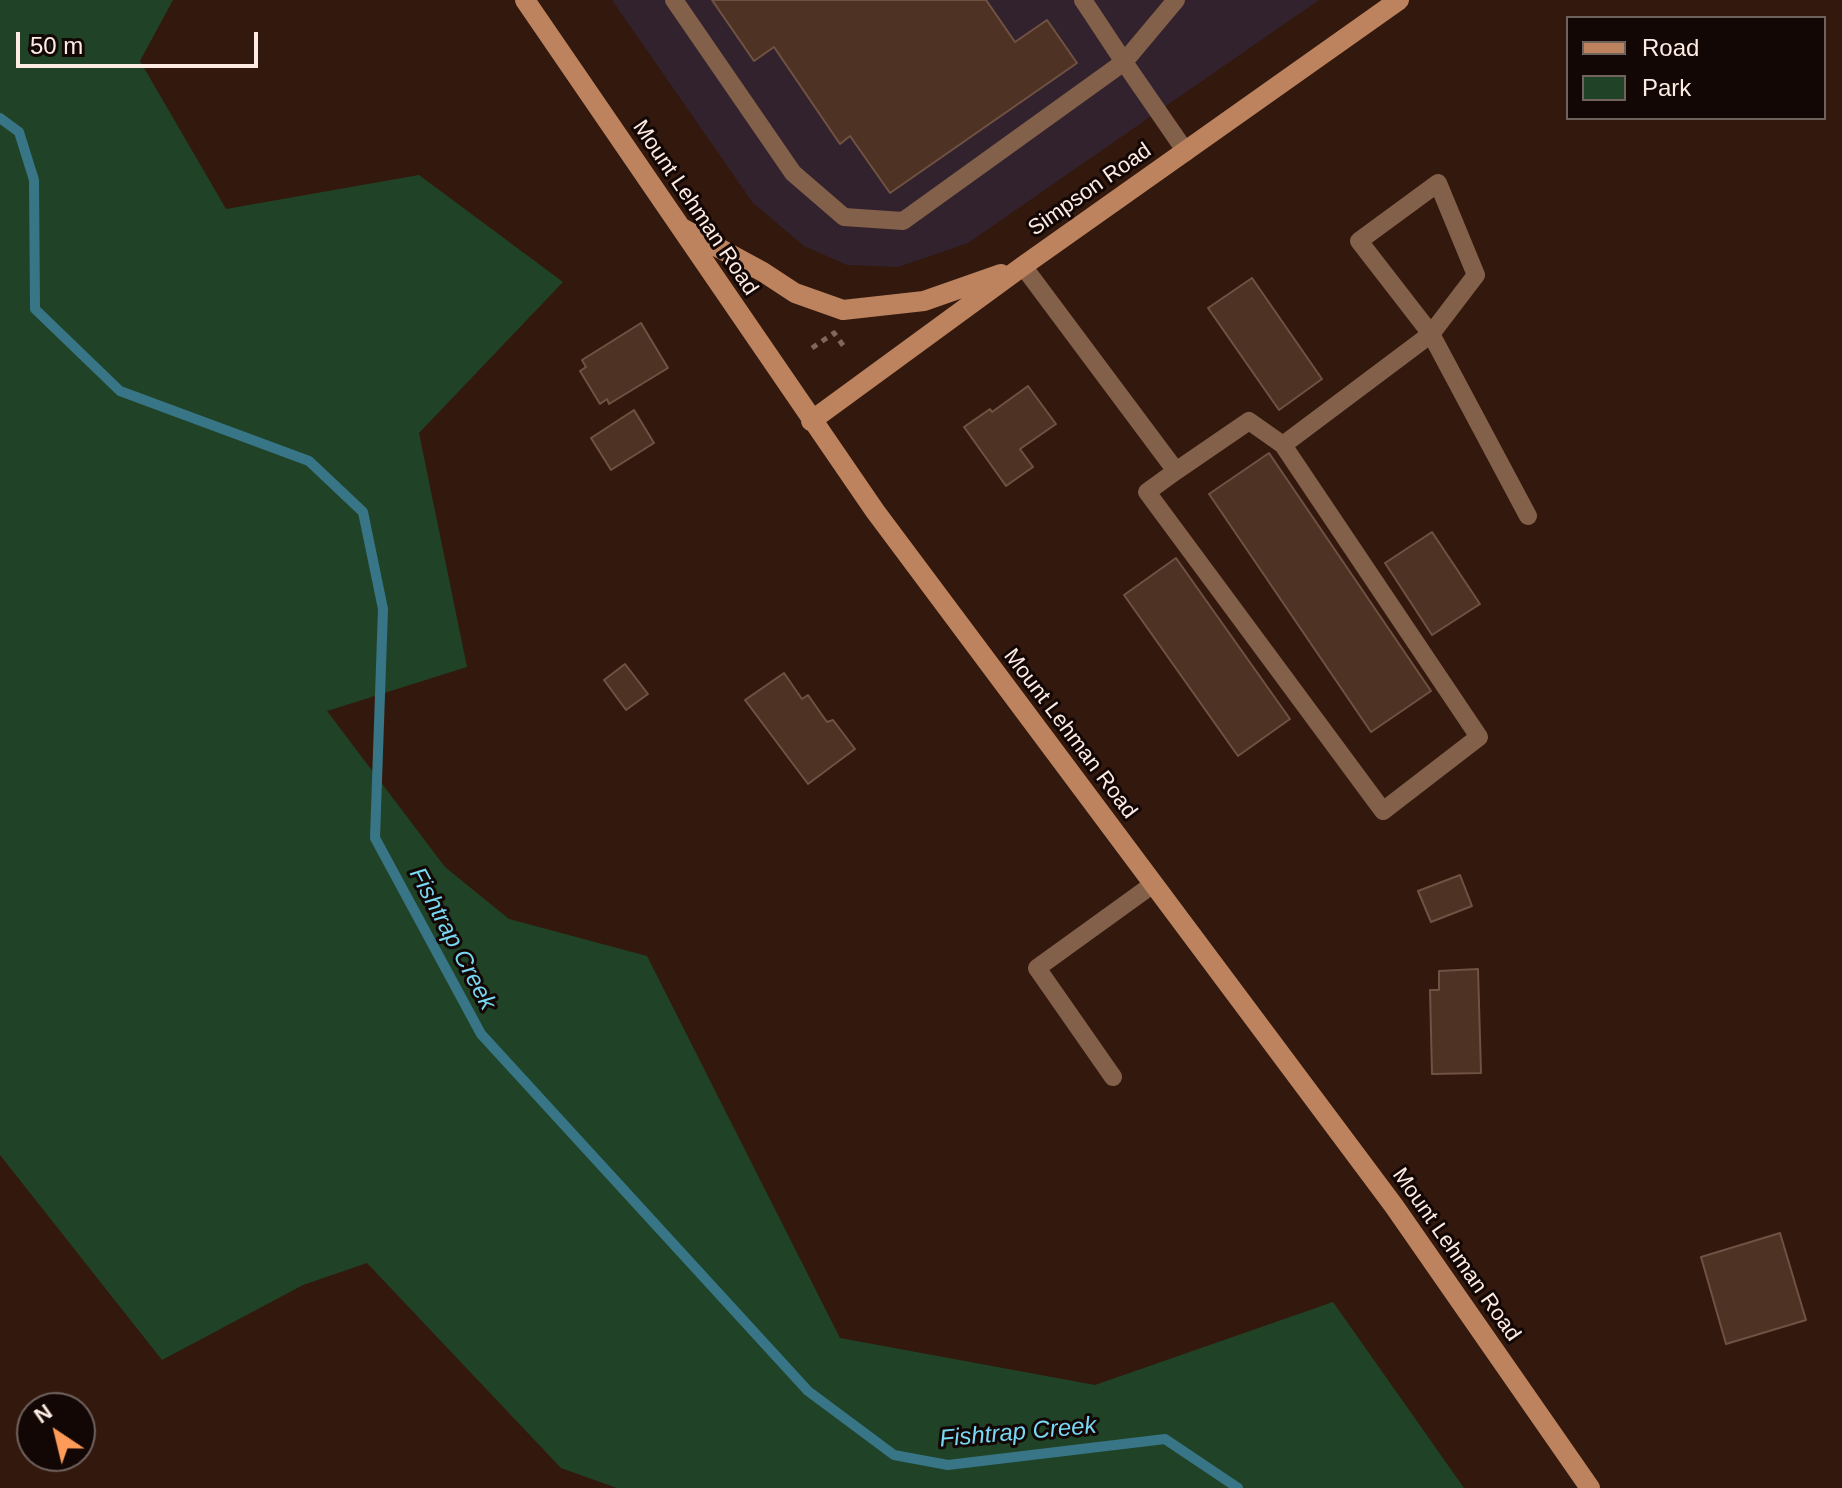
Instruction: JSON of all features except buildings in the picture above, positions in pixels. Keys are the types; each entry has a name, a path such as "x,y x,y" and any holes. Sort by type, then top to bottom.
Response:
{"main road":[{"name":"Mount Lehman Road","path":"525,0 875,511 1394,1206 1590,1488"},
{"name":"Simpson Road","path":"811,421 1023,266 1399,0"},
{"path":"678,226 795,293 843,310 924,301 1023,266"}],"lane":[{"path":"674,0 793,173 844,217 903,221 1124,62 1176,0"},
{"path":"1083,0 1186,152"},
{"path":"1283,445 1431,334 1476,275 1438,183 1359,241 1431,334 1528,516"},
{"path":"1023,266 1176,471"},
{"path":"1249,421 1283,445 1479,737 1383,811 1147,492 1176,471 1249,421"},
{"path":"1113,1077 1037,968 1152,885"}],"path":[{"path":"812,348 834,333 845,348"}],"shaded area":[{"path":"612,0 1319,0 968,243 898,267 847,265 804,246 753,203"}],"green space":[{"path":"0,0 173,0 140,61 226,209 419,175 563,282 419,433 467,667 327,711 445,867 509,919 647,956 840,1338 1095,1385 1333,1302 1464,1488 617,1488 561,1468 367,1263 303,1285 162,1360 0,1155"}],"waterway":[{"name":"Fishtrap Creek","path":"0,118 19,132 34,180 35,309 120,391 309,461 363,512 383,609 375,838 481,1034 808,1391 894,1455 948,1465 1165,1439 1238,1488"}]}
